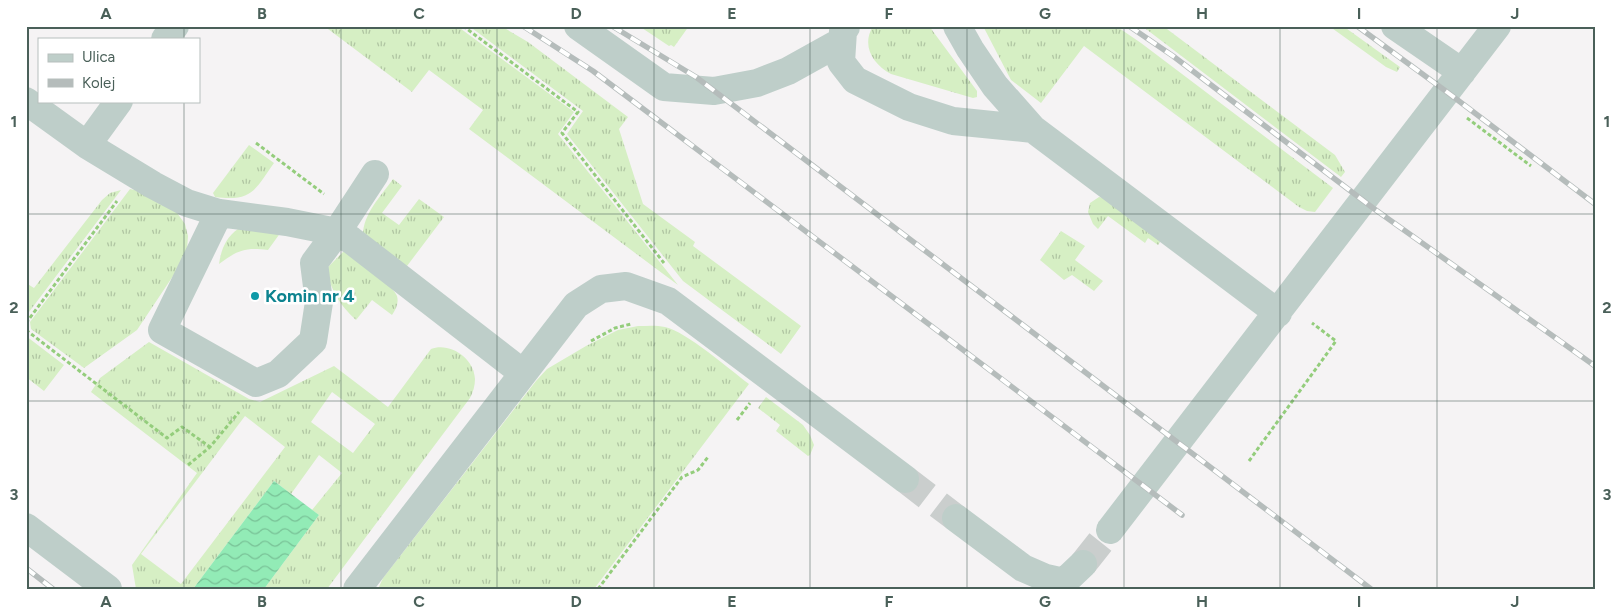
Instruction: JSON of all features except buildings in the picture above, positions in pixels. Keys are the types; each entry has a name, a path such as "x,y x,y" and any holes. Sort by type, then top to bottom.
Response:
{"lane":[{"path":"167,38 175,26"},
{"path":"578,26 664,88 714,91 757,83 788,71 844,34"},
{"path":"957,26 995,86 1033,129 1278,313"},
{"path":"1395,26 1462,72"},
{"path":"1110,530 1497,26"},
{"path":"844,34 841,62 855,80 909,108 953,121 1033,129"},
{"path":"26,101 86,145 187,203 219,213 287,222 343,222"},
{"path":"86,145 118,102"},
{"path":"219,213 162,330 256,384 278,374 312,341 319,302 314,263 375,174"},
{"path":"343,222 351,240 523,373"},
{"path":"357,589 576,304 601,289 626,286 668,301 904,479"},
{"path":"956,518 1023,568 1046,578 1072,578"},
{"path":"26,527 108,589"}],"path":[{"path":"463,26 578,112 562,133 670,270"},
{"path":"1465,117 1531,166"},
{"path":"256,143 343,222"},
{"path":"26,323 122,194"},
{"path":"1249,461 1336,341 1309,321"},
{"path":"583,346 615,328 634,323"},
{"path":"26,330 167,438 182,426 210,447"},
{"path":"188,465 210,447 243,406"},
{"path":"598,589 682,477 698,470 708,457"}],"green space":[{"path":"324,26 457,26 574,112 558,134 678,285 469,129 483,110 429,70 412,92"},
{"path":"469,26 501,26 528,42 628,117 619,129 643,204 695,242 693,246 801,326 781,354 683,281 567,134 583,111"},
{"path":"643,26 689,26 674,47 669,46 642,28"},
{"path":"873,26 929,26 977,91 977,97 973,98 891,74 885,70 874,60 869,47 868,41"},
{"path":"983,26 1116,26 1333,188 1315,212 1299,207 1084,46 1041,103 1011,80"},
{"path":"1142,26 1163,26 1335,155 1345,172 1341,177"},
{"path":"1329,26 1343,26 1400,67 1397,72 1386,67"},
{"path":"249,145 274,163 257,187 245,196 237,198 215,197 213,193"},
{"path":"393,179 402,186 382,213 399,225 419,199 444,217 407,266 399,266 363,235 369,213"},
{"path":"130,189 148,193 175,210 185,224 188,236 187,250 179,267 137,330 84,368 31,329 30,322"},
{"path":"121,190 26,316 26,283 34,288 102,200 110,193"},
{"path":"1099,197 1108,199 1163,238 1158,245 1148,238 1145,243 1108,216 1098,229 1093,224 1088,212 1090,203"},
{"path":"238,229 281,232 268,250 247,249 231,255 219,264 225,244"},
{"path":"1061,231 1085,246 1075,260 1103,281 1094,291 1072,275 1064,280 1040,260"},
{"path":"344,251 374,273 397,296 398,301 392,315 372,300 356,320 345,309 334,291 326,269"},
{"path":"638,326 662,326 674,330 696,343 749,384 594,589 378,589 383,578 547,369 618,330"},
{"path":"26,336 64,365 44,391 26,377"},
{"path":"149,342 249,399 260,402 334,366 388,407 431,349 438,347 453,350 466,358 474,371 475,379 474,389 470,398 327,589 264,589 319,515 312,510 342,473 319,455 291,494 274,481 193,589 136,589 132,565 197,473 91,392 100,378","holes":["332,392 375,424 353,453 311,422","245,416 285,447 181,584 141,554"]},
{"path":"766,397 803,425 814,445 810,455 808,456 776,431 780,425 758,408"}],"water":[{"path":"274,481 319,515 264,589 193,589"}],"tunnel":[{"path":"905,479 956,518"},
{"path":"1083,564 1110,530"}],"railway":[{"path":"523,26 593,71 1182,515"},
{"path":"612,26 696,77 1371,589"},
{"path":"1129,26 1173,56 1373,208 1595,366"},
{"path":"1357,26 1595,204"},
{"path":"26,568 53,589"}],"place":[{"name":"Komin nr 4","path":"255,296"}]}
